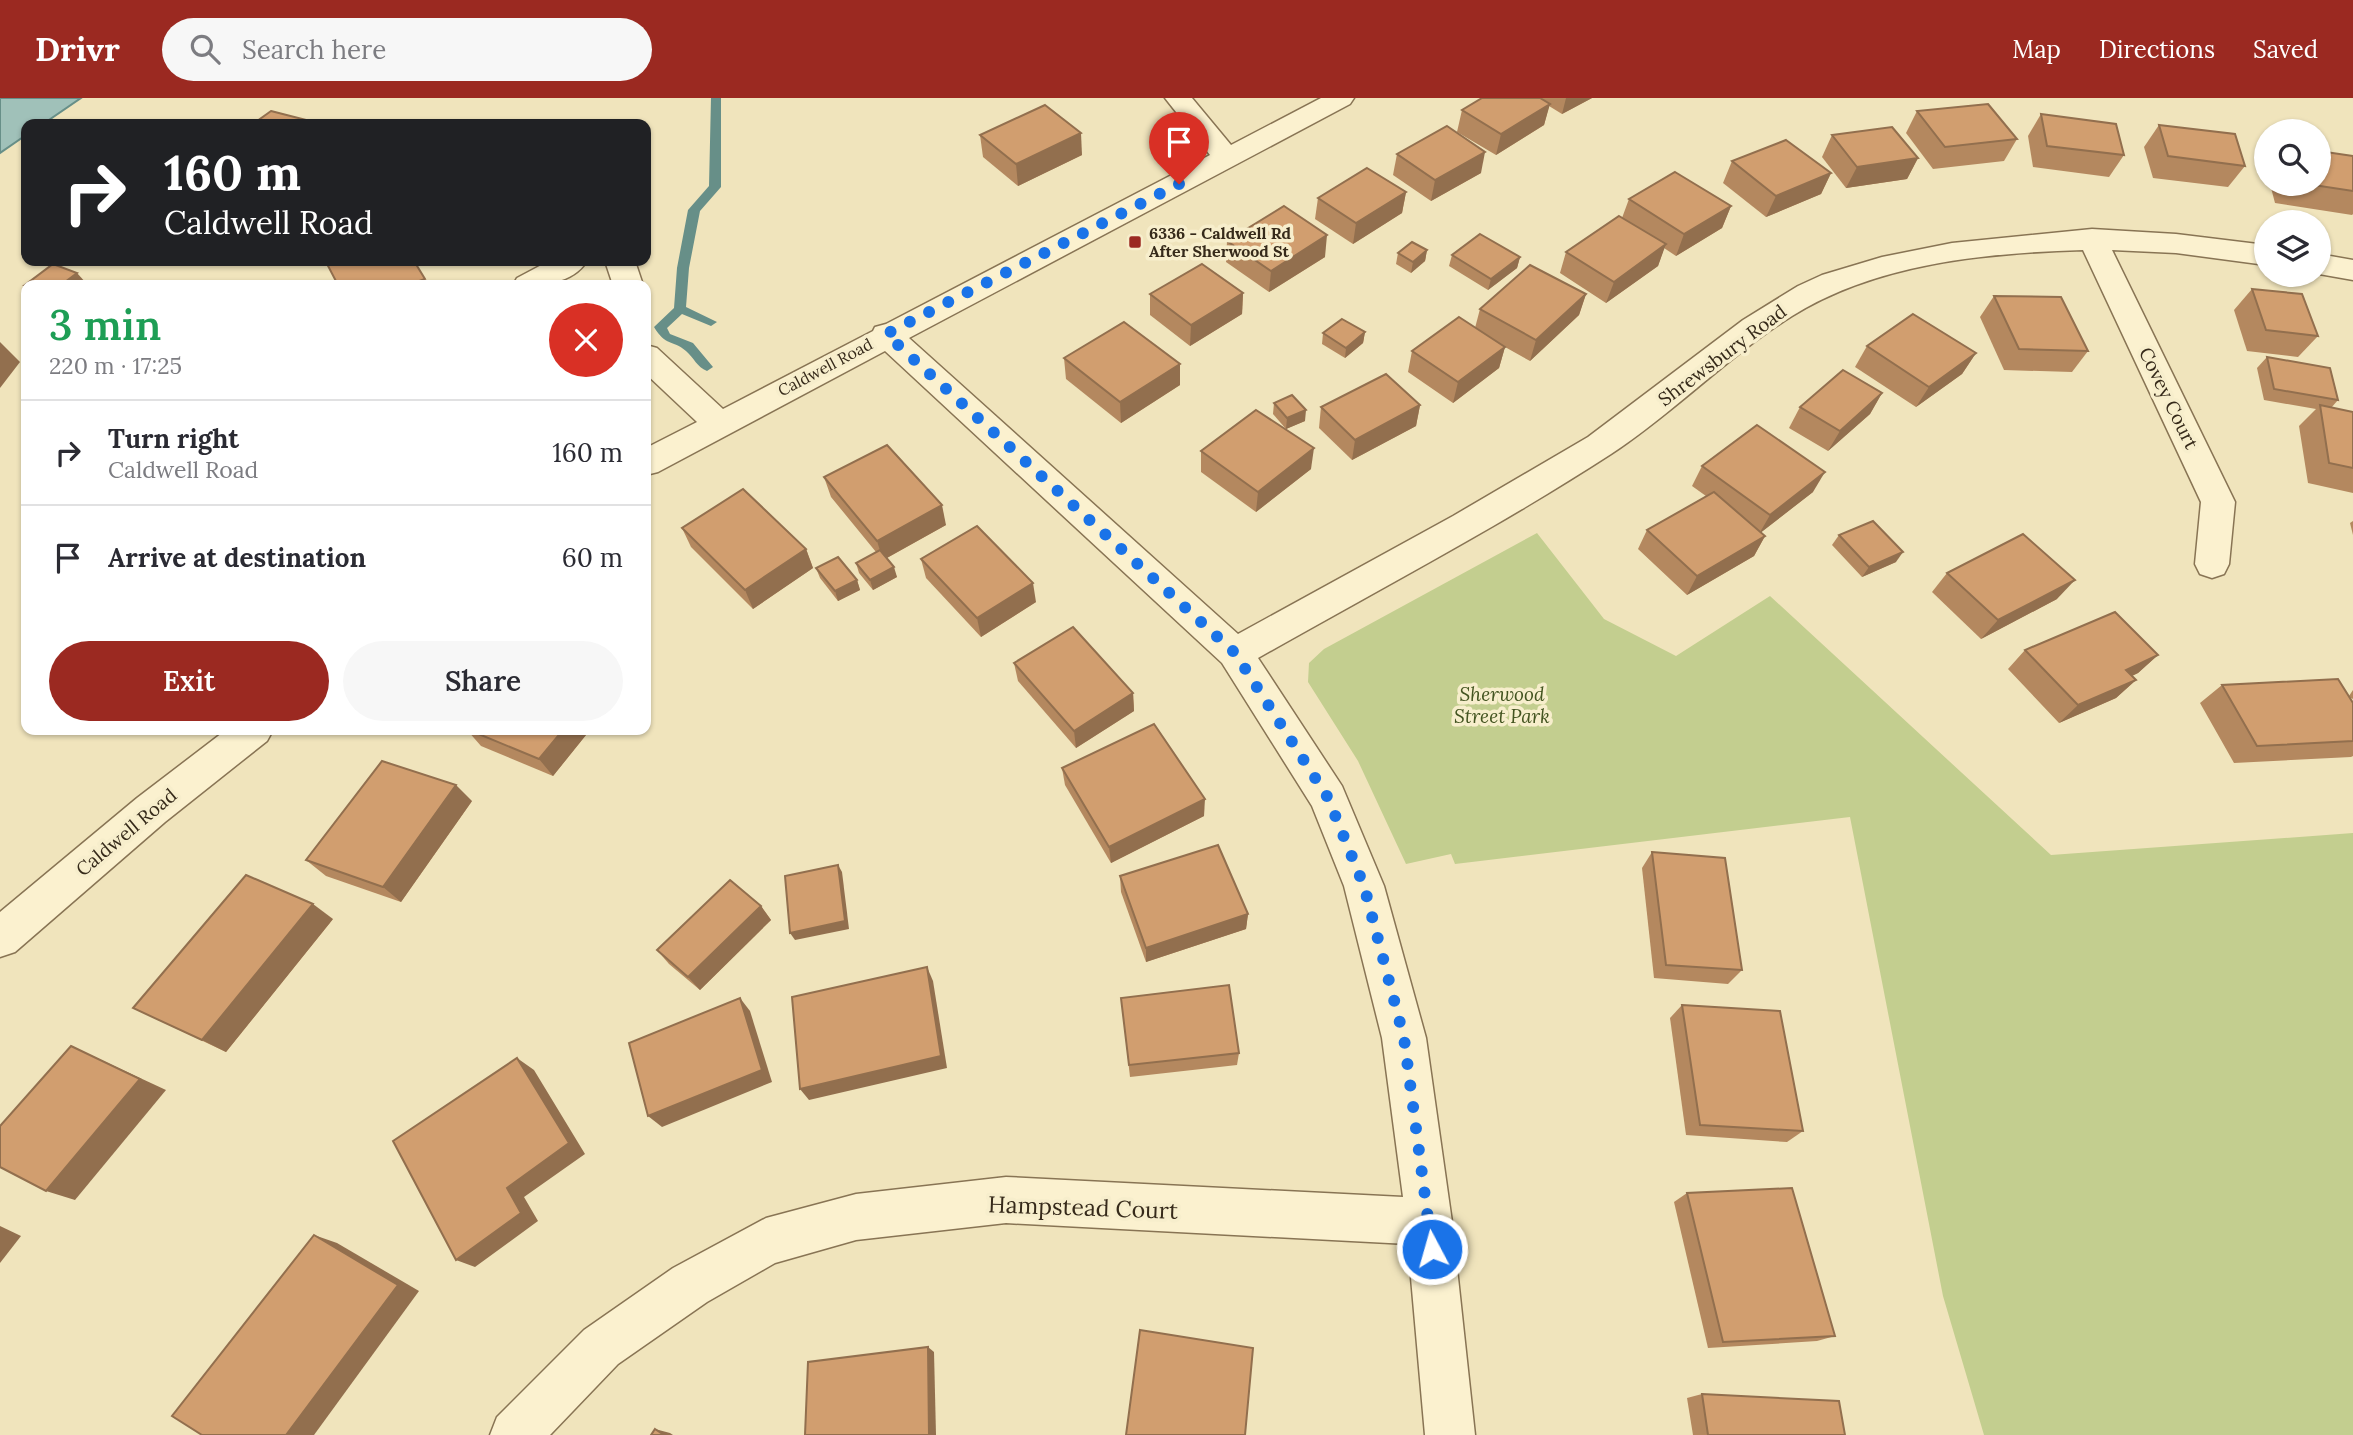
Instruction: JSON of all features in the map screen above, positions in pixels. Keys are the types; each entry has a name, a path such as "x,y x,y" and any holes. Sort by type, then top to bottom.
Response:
{"street":[{"path":"1178,98 1228,159"},
{"name":"Caldwell Road","path":"651,460 886,334 1228,159 1341,98"},
{"name":"Shrewsbury Road","path":"1235,653 1560,470 1618,434 1768,318 1810,292 1867,270 1943,253 2013,243 2092,238 2190,244 2254,253"},
{"name":"Covey Court","path":"2092,238 2218,502 2212,564"},
{"path":"537,280 563,266"},
{"path":"2331,266 2353,270"},
{"path":"886,334 1235,653 1328,798 1364,886 1404,1038 1429,1222 1450,1435"},
{"path":"651,361 719,424"},
{"name":"Caldwell Road","path":"0,938 151,810 248,735"},
{"name":"Hampstead Court","path":"514,1435 601,1347 691,1285 766,1242 856,1217 1006,1200 1429,1222"}],"green space":[{"name":"Sherwood Street Park","path":"1537,533 1604,619 1676,656 1770,596 2051,855 2353,833 2353,1435 1984,1435 1943,1296 1850,817 1455,864 1451,854 1406,864 1358,761 1308,682 1309,663 1324,649"}],"water":[{"path":"0,98 81,98 50,119 21,119 21,138 0,153"}],"building":[{"path":"1482,98 1540,98 1550,104 1501,134 1462,110"},
{"path":"1988,104 2017,139 1945,147 1917,111"},
{"path":"1045,105 1081,133 1016,164 980,135"},
{"path":"271,111 302,119 260,119"},
{"path":"2041,114 2116,124 2124,155 2047,146"},
{"path":"2159,125 2235,134 2245,166 2168,156"},
{"path":"1447,126 1485,152 1435,180 1397,154"},
{"path":"1892,127 1918,158 1857,167 1832,135"},
{"path":"1786,140 1831,173 1776,196 1732,161"},
{"path":"2331,153 2353,156 2353,191 2331,188"},
{"path":"1367,168 1406,192 1356,223 1318,198"},
{"path":"1675,172 1731,206 1684,234 1629,199"},
{"path":"1284,206 1327,235 1271,271 1227,241"},
{"path":"1619,216 1666,244 1614,282 1566,252"},
{"path":"1480,234 1520,257 1491,279 1452,255"},
{"path":"1412,242 1427,250 1413,262 1398,253"},
{"path":"1202,264 1243,293 1191,325 1150,294"},
{"path":"1530,265 1586,294 1536,340 1480,309"},
{"path":"50,266 77,273 68,280 32,280"},
{"path":"328,266 417,266 425,279 422,280 335,280"},
{"path":"2252,289 2302,294 2318,336 2266,330"},
{"path":"1994,296 2061,297 2088,351 2019,349"},
{"path":"1913,314 1976,353 1929,387 1867,346"},
{"path":"1459,317 1505,347 1458,382 1412,351"},
{"path":"1342,319 1365,332 1346,348 1323,333"},
{"path":"1124,322 1180,364 1120,402 1064,358"},
{"path":"2267,357 2330,368 2338,400 2274,389"},
{"path":"1843,370 1882,393 1840,431 1800,407"},
{"path":"1386,374 1420,405 1355,440 1321,407"},
{"path":"1292,395 1306,410 1287,418 1274,403"},
{"path":"2320,405 2353,412 2353,468 2329,463"},
{"path":"1256,410 1314,448 1258,492 1201,451"},
{"path":"1757,425 1825,472 1770,515 1702,466"},
{"path":"887,445 942,505 877,541 824,477"},
{"path":"743,489 806,549 745,590 682,528"},
{"path":"1714,492 1765,536 1697,576 1647,530"},
{"path":"1873,521 1903,552 1869,567 1839,535"},
{"path":"977,526 1033,583 977,618 921,559"},
{"path":"2023,534 2075,580 1998,620 1947,573"},
{"path":"880,550 894,567 870,580 856,563"},
{"path":"838,557 857,580 835,591 816,568"},
{"path":"2115,612 2158,655 2126,670 2136,680 2078,705 2025,650"},
{"path":"1073,627 1133,693 1074,731 1014,663"},
{"path":"2338,679 2353,703 2353,741 2257,746 2222,685"},
{"path":"1154,724 1205,799 1109,847 1062,768"},
{"path":"481,735 559,735 539,759"},
{"path":"382,761 456,785 383,887 306,860"},
{"path":"1218,845 1248,914 1146,948 1120,876"},
{"path":"1652,852 1725,858 1742,970 1666,965"},
{"path":"838,865 845,921 790,933 785,876"},
{"path":"246,875 313,904 202,1040 133,1008"},
{"path":"730,880 761,906 688,977 657,950"},
{"path":"927,967 941,1056 800,1089 792,997"},
{"path":"1229,985 1239,1053 1129,1065 1121,998"},
{"path":"740,998 762,1070 648,1116 629,1043"},
{"path":"1682,1005 1780,1011 1803,1131 1700,1125"},
{"path":"71,1046 140,1079 46,1191 0,1167 0,1126"},
{"path":"517,1058 569,1143 507,1188 521,1213 456,1260 393,1141"},
{"path":"1792,1188 1835,1336 1723,1342 1687,1193"},
{"path":"314,1235 398,1285 286,1435 202,1435 172,1416"},
{"path":"1140,1330 1253,1348 1245,1435 1126,1435"},
{"path":"928,1347 929,1435 805,1435 808,1362"},
{"path":"1702,1394 1839,1401 1845,1435 1708,1435"},
{"path":"655,1429 664,1435 651,1435"}],"waterway":[{"path":"680,309 683,268 694,210 715,187 716,98"},
{"path":"680,309 711,322"},
{"path":"680,309 660,327 666,337 689,346 707,367"}],"place":[{"name":"6336 - Caldwell Rd After Sherwood St","path":"1135,242"}],"route":[{"path":"1179,184 886,334 1235,653 1328,798 1364,886 1404,1038 1432,1249"}]}
